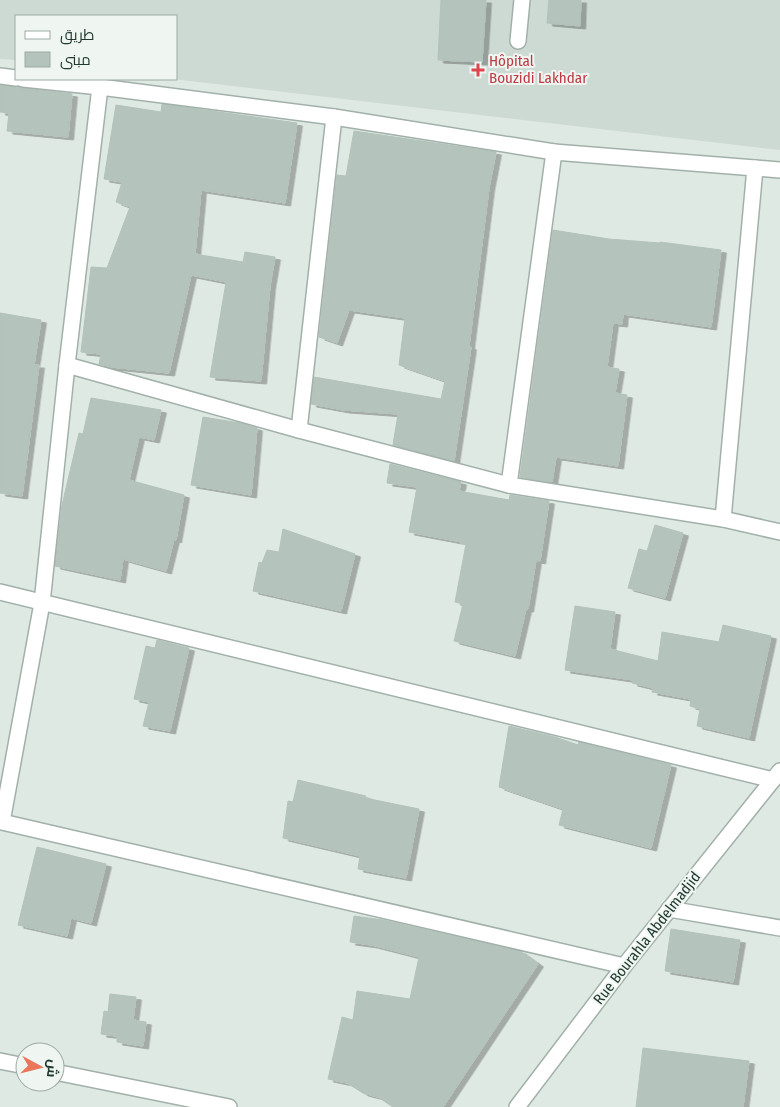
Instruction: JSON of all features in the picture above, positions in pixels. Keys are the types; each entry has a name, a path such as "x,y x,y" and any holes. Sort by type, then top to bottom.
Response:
{"street":[{"path":"518,41 522,0"},
{"path":"0,76 15,78"},
{"path":"33,80 334,117 554,152 780,170"},
{"path":"100,87 67,365 42,603 1,825 624,966"},
{"path":"299,430 334,117"},
{"path":"509,485 554,152"},
{"path":"724,519 755,168"},
{"path":"67,365 299,430 509,485 724,519 780,532"},
{"path":"0,592 776,775"},
{"name":"Rue Bourahla Abdelmadjid","path":"518,1107 624,966 776,775"},
{"path":"669,910 780,928"},
{"path":"0,1061 15,1064"},
{"path":"65,1074 229,1107"}],"shaded area":[{"name":"Hôpital Bouzidi Lakhdar","path":"0,0 780,0 780,150 178,80 178,15 15,15 15,60 0,59"}],"building":[{"path":"441,0 486,0 482,62 438,60"},
{"path":"549,0 581,0 580,26 547,23"},
{"path":"0,85 72,94 68,137 7,131 9,113 0,112"},
{"path":"162,104 297,123 285,203 201,190 195,254 243,262 245,252 275,257 270,286 261,381 210,377 226,282 191,275 169,373 111,367 99,364 101,354 81,352 91,267 107,268 130,207 116,202 122,182 104,179 116,105 161,112"},
{"path":"354,131 496,152 489,188 469,346 471,347 454,461 393,445 398,414 344,410 311,404 314,377 441,399 445,381 399,365 405,318 349,310 337,343 319,337 337,175 346,176"},
{"path":"553,230 609,239 660,242 721,250 711,327 623,314 622,324 613,323 607,367 619,369 615,393 627,395 618,466 556,457 552,482 520,477"},
{"path":"0,313 41,320 34,365 39,365 22,496 0,493"},
{"path":"91,398 161,410 154,440 139,437 129,480 184,495 176,540 174,539 166,571 123,559 120,580 55,566 62,505 79,433 83,434"},
{"path":"203,417 240,423 257,428 251,495 191,485"},
{"path":"390,464 461,482 459,491 509,500 510,495 549,501 540,561 536,560 528,609 526,609 515,656 454,641 463,604 455,602 466,544 409,532 417,487 387,483"},
{"path":"655,525 683,533 665,598 628,588 639,549 647,551"},
{"path":"283,529 355,554 341,611 253,591 259,562 262,563 267,550 279,552"},
{"path":"575,606 615,612 610,649 658,661 662,632 719,642 723,625 771,636 749,738 697,726 700,709 690,706 691,699 652,692 653,688 632,683 633,680 565,670"},
{"path":"157,640 189,648 170,731 143,726 149,702 134,699 146,646 155,648"},
{"path":"509,726 555,737 578,745 579,742 671,765 651,848 559,825 563,809 499,787"},
{"path":"298,780 366,796 365,798 419,809 406,878 358,869 360,856 283,838 288,801 293,802"},
{"path":"37,847 106,864 91,923 71,918 67,936 18,925"},
{"path":"354,916 383,920 520,951 538,964 443,1107 393,1107 378,1097 363,1093 347,1083 328,1079 342,1017 353,1020 357,991 410,999 419,957 372,945 350,942"},
{"path":"671,929 740,940 733,982 665,971"},
{"path":"110,994 136,997 133,1020 146,1022 143,1046 117,1042 117,1036 101,1034 104,1011 108,1012"},
{"path":"643,1048 749,1061 743,1107 636,1107"}],"place":[{"name":"Hôpital Bouzidi Lakhdar","path":"478,70"}]}
